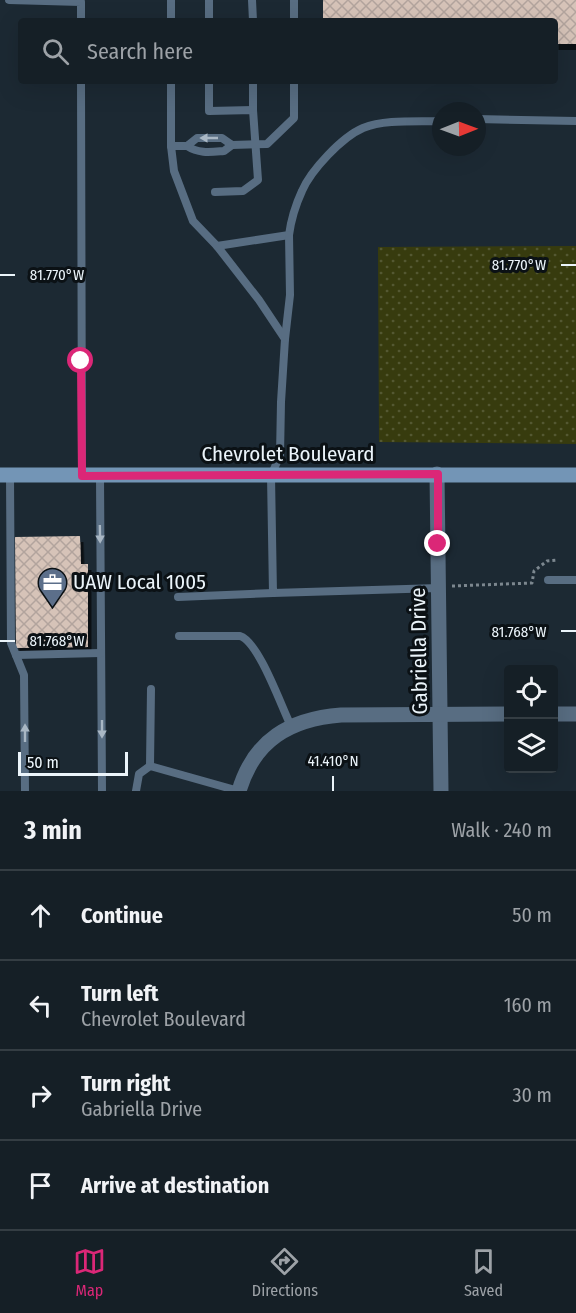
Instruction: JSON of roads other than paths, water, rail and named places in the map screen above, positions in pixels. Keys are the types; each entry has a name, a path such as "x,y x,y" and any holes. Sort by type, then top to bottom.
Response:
{"main road":[{"name":"Chevrolet Boulevard","path":"5,475 576,475"}],"street":[{"name":"Gabriella Drive","path":"438,474 446,587 441,714 441,791"},
{"path":"239,791 255,757 274,736 291,726 320,716 504,714"},
{"path":"558,714 576,714"}],"lane":[{"path":"9,0 81,2 81,18"},
{"path":"171,0 171,18"},
{"path":"209,0 209,18"},
{"path":"252,0 252,18"},
{"path":"294,0 294,18"},
{"path":"81,84 82,476"},
{"path":"171,84 171,146 174,171 193,221 217,246 259,300 285,339"},
{"path":"209,84 209,111 253,110"},
{"path":"215,192 243,191 258,180 253,84"},
{"path":"188,146 197,138 222,138 231,145 267,144 294,118 294,84"},
{"path":"486,119 576,121"},
{"path":"273,593 271,476 280,455 281,402 290,295 289,235 302,189 343,140 363,128 385,123 432,121"},
{"path":"171,146 188,146 196,152 205,152 224,151 231,145"},
{"path":"217,246 289,235"},
{"path":"5,475 11,643 24,675 26,791"},
{"path":"100,476 102,791"},
{"path":"548,580 576,580"},
{"path":"178,597 446,587"},
{"path":"179,636 240,636 246,638 258,654 291,726"},
{"path":"16,655 102,654"},
{"path":"150,766 151,689"},
{"path":"136,791 139,774 150,766"},
{"path":"150,766 239,791"}],"place":[{"name":"UAW Local 1005","path":"52,608"}]}
